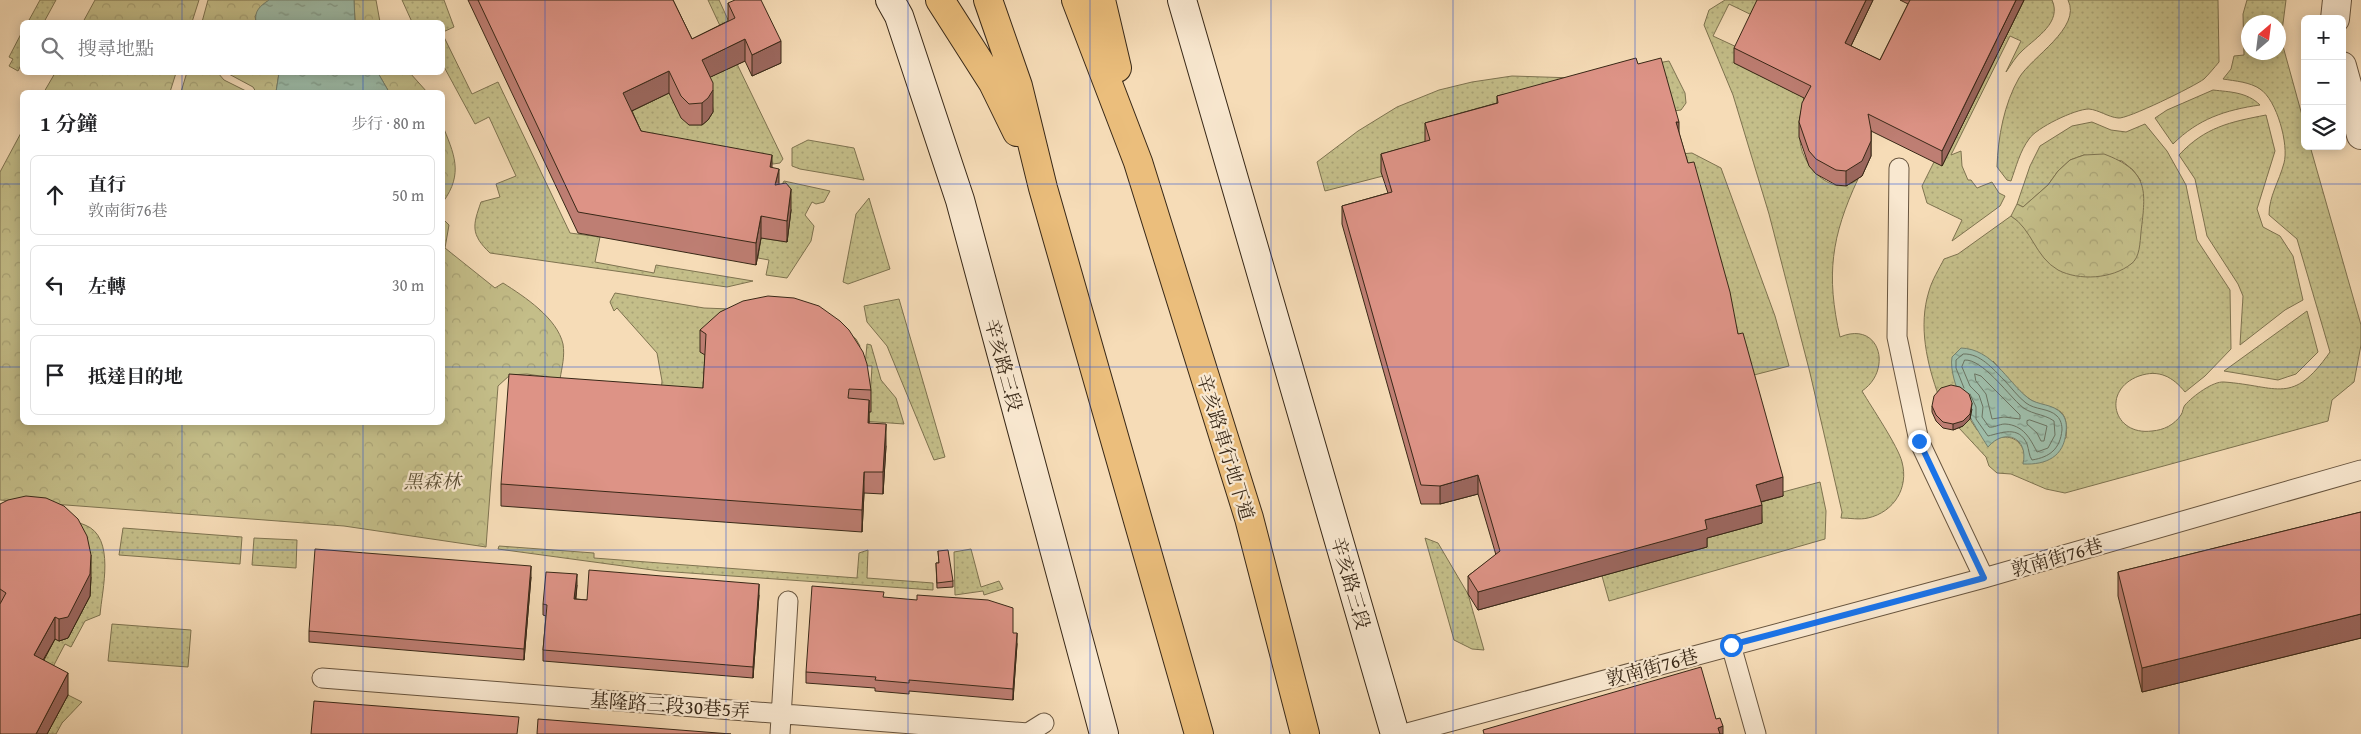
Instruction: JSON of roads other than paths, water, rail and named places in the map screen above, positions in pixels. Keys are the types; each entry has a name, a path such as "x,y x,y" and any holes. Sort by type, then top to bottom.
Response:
{"main road":[{"name":"辛亥路三段","path":"890,0 899,16 960,200 1104,734"},
{"path":"940,0 993,83 1043,188"},
{"path":"988,0 1018,86 1043,188 1199,734"},
{"path":"1076,0 1138,162"},
{"path":"1101,0 1138,162"},
{"name":"辛亥路三段","path":"1182,0 1395,734"},
{"path":"2335,15 2337,0"},
{"path":"2346,80 2360,131"},
{"name":"辛亥路車行地下道","path":"1138,162 1249,518 1305,734"}],"lane":[{"path":"1899,168 1897,337 1919,441 1984,578"},
{"name":"敦南街76巷","path":"1404,734 1984,578 2361,470"},
{"path":"780,734 788,602"},
{"path":"1731,645 1756,734"},
{"name":"基隆路三段30巷5弄","path":"322,678 1028,733 1044,724"}],"water":[{"path":"269,0 354,0 355,20 256,20 258,9"},
{"path":"279,75 379,75 388,90 276,90"},
{"path":"1961,348 1981,354 1998,367 2032,401 2050,406 2062,414 2066,425 2065,441 2058,453 2046,461 2023,464 2024,455 2022,448 2014,438 2001,438 1988,447 1963,403 1954,379 1952,357"}],"park label":[{"name":"黑森林","path":"432,481"}]}
